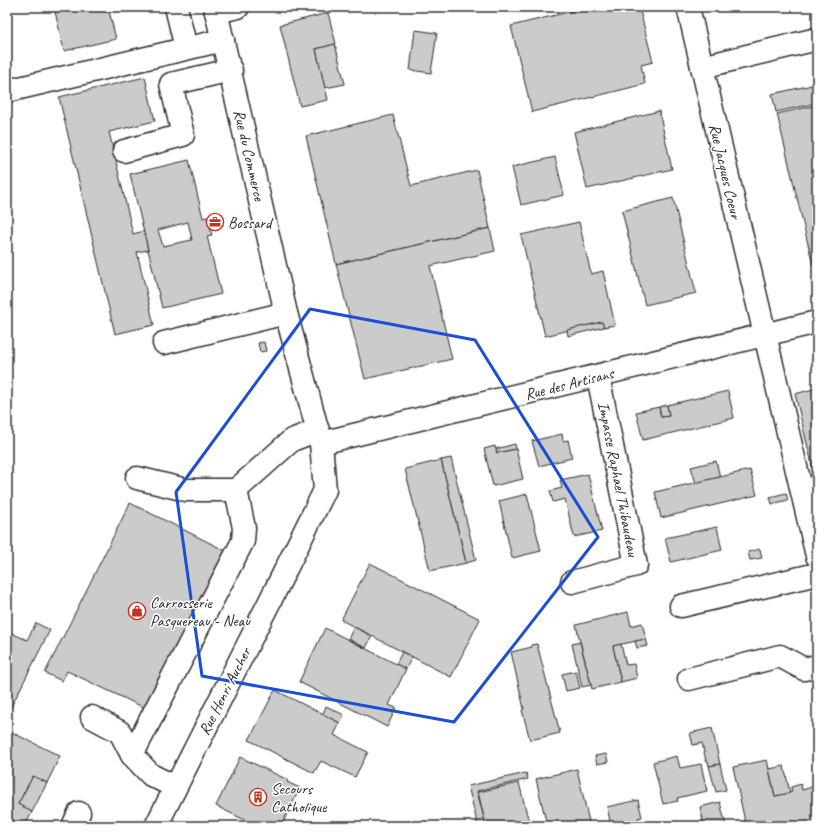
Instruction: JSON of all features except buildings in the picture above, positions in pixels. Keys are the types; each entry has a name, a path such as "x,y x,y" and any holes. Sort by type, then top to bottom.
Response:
{"street":[{"path":"176,7 186,48"},
{"path":"216,9 238,7"},
{"name":"Rue Jacques Coeur","path":"688,7 817,556"},
{"name":"Rue du Commerce","path":"216,9 286,313 320,436"},
{"path":"702,67 817,39"},
{"path":"7,91 223,40"},
{"path":"124,151 183,135 171,84 231,70"},
{"path":"164,343 286,313"},
{"name":"Rue des Artisans","path":"236,490 292,440 320,436 598,376 817,322"},
{"name":"Impasse Raphael Thibaudeau","path":"572,582 636,565 598,376"},
{"name":"Rue Henri Aucher","path":"156,826 278,587 325,490 320,436"},
{"path":"132,755 243,541 244,528 236,490 186,490 137,478"},
{"path":"681,606 817,574"},
{"path":"689,679 780,656 804,668 817,666"},
{"path":"92,717 120,732 132,755 151,775 175,787"}],"highlighted area":[{"path":"310,309 475,340 598,537 454,722 202,676 176,492"}],"place":[{"name":"Bossard","path":"215,222"},
{"name":"Carrosserie Pasquereau - Neau","path":"137,611"},
{"name":"Secours Catholique","path":"258,797"}]}
